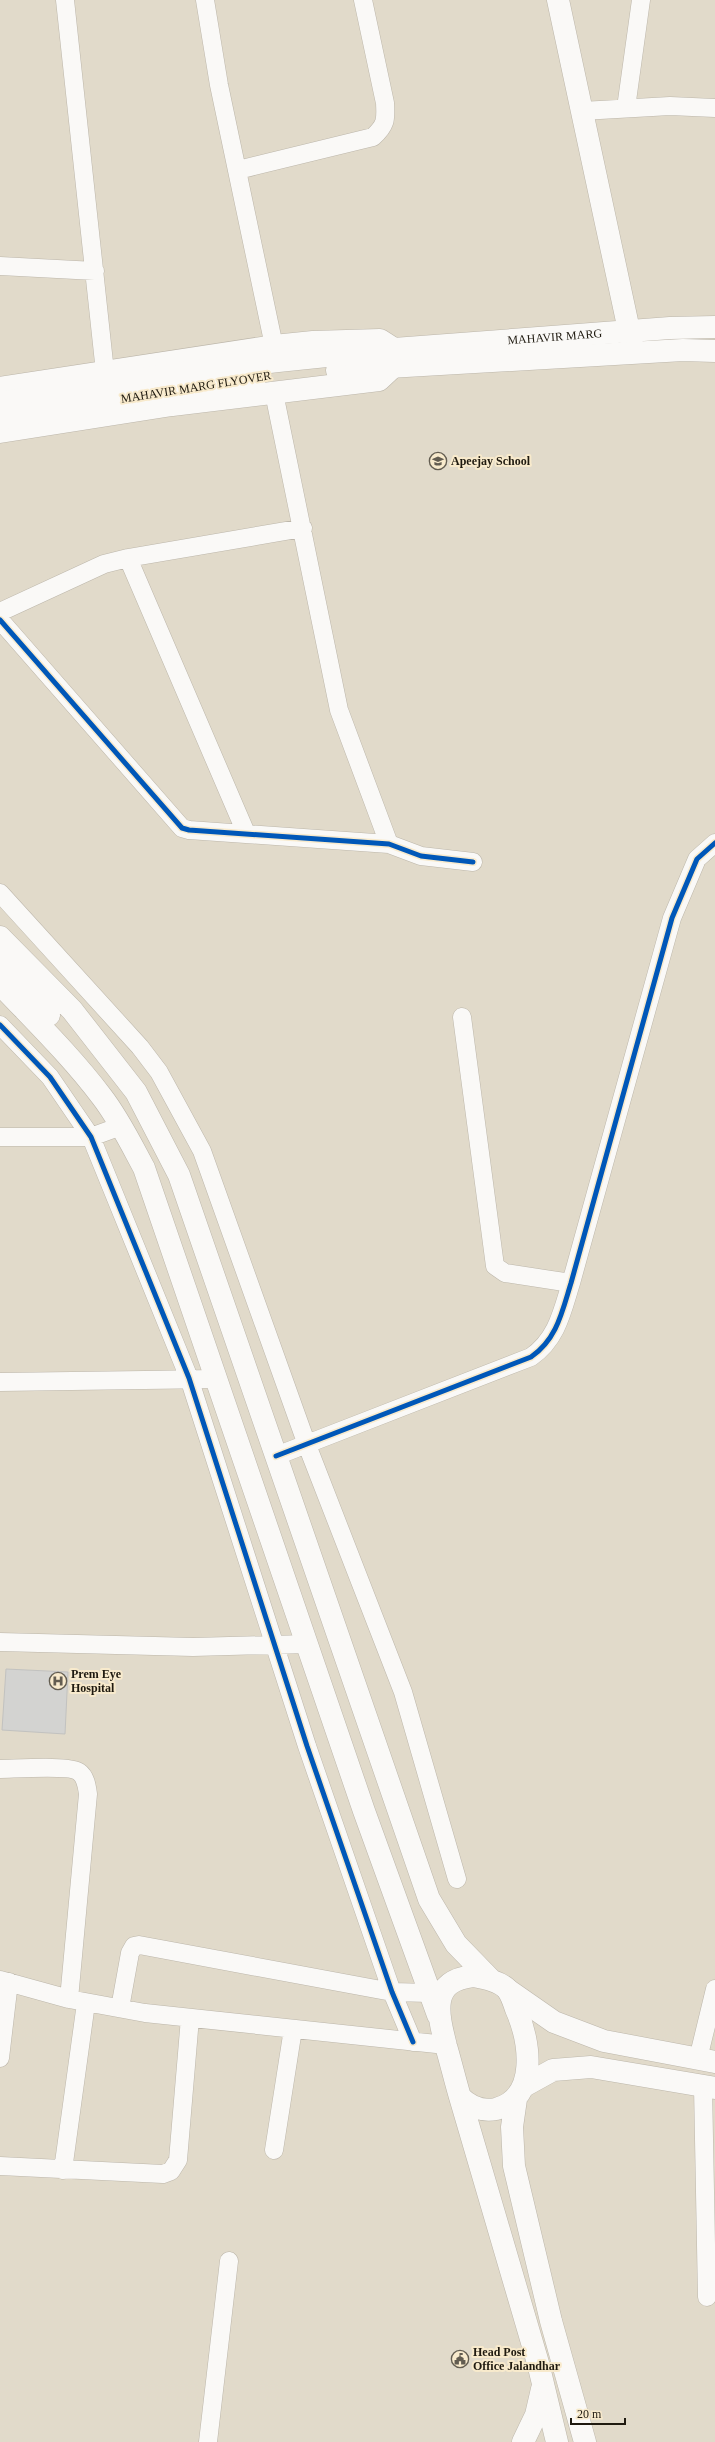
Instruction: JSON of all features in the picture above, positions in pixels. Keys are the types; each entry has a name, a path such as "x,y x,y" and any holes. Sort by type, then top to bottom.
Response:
{"main road":[{"path":"558,0 634,353"},
{"name":"MAHAVIR MARG","path":"394,357 629,330 715,327"},
{"path":"0,388 274,346 380,340 394,357 379,380 172,405 0,432"},
{"name":"MAHAVIR MARG","path":"394,357 634,353 683,350 715,351"},
{"name":"MAHAVIR MARG FLYOVER","path":"0,419 394,357"},
{"name":"MAHAVIR MARG FLYOVER","path":"0,403 185,372 372,360"},
{"path":"0,937 72,1010 136,1092 159,1134 178,1175 429,1899 456,1944 499,1984 554,2022 604,2041 706,2061"},
{"path":"0,962 66,1035 92,1068 101,1082 102,1097"},
{"path":"0,984 48,1035 102,1097 121,1126 144,1168 364,1811 438,2015 543,2385 557,2442"},
{"path":"438,2015 439,1999 448,1985 460,1978 473,1976 499,1984 519,2017 525,2043 528,2070 520,2092 512,2127 514,2166 551,2321 585,2442"},
{"path":"460,2096 468,2104 490,2110 506,2106 520,2092 553,2070 591,2067 709,2087"},
{"path":"523,2442 536,2415 543,2385"}],"street":[{"path":"65,0 105,372"},
{"path":"205,0 219,85 274,346"},
{"path":"238,170 373,137 382,128 386,118 385,103 363,0"},
{"path":"626,108 641,0"},
{"path":"582,111 714,103"},
{"path":"0,266 95,271"},
{"path":"274,393 303,528 339,710 389,844"},
{"path":"0,612 104,564 128,558 303,528"},
{"path":"128,558 246,833"},
{"path":"0,620 178,825 189,830 389,844 422,856 473,862"},
{"path":"276,1456 531,1357 543,1348 557,1328 571,1283 672,918 697,859 715,843"},
{"path":"0,893 140,1047 159,1072 202,1152 307,1445 403,1692 457,1879"},
{"path":"462,1018 495,1266 505,1273 571,1283"},
{"path":"0,1025 50,1077 91,1137 189,1378 307,1746 392,1992 413,2042"},
{"path":"0,1137 91,1137 121,1126"},
{"path":"0,1382 189,1378 216,1379"},
{"path":"0,1642 193,1647 307,1644"},
{"path":"0,1769 65,1769 78,1771 85,1780 88,1794 78,2001 64,2170"},
{"path":"120,2008 130,1953 134,1946 139,1945 392,1992 430,1993"},
{"path":"0,2058 5,1981 78,2001 120,2008 190,2018 446,2045"},
{"path":"706,2061 715,1989"},
{"path":"0,2166 162,2174 175,2167 178,2160 190,2018"},
{"path":"274,2150 292,2029"},
{"path":"707,2297 709,2087"},
{"path":"208,2442 229,2261"}],"building":[{"path":"6,1669 68,1672 65,1734 2,1730"}],"cycle path":[{"path":"0,620 182,828 189,830 389,844 421,856 473,862"},
{"path":"276,1456 531,1357 547,1342 553,1333 565,1304 672,918 697,859 715,843"},
{"path":"0,1025 50,1077 91,1137 189,1378 307,1746 392,1992 413,2042"}],"place":[{"name":"Apeejay School","path":"438,461"},
{"name":"Prem Eye Hospital","path":"58,1681"},
{"name":"Head Post Office Jalandhar","path":"460,2359"}]}
